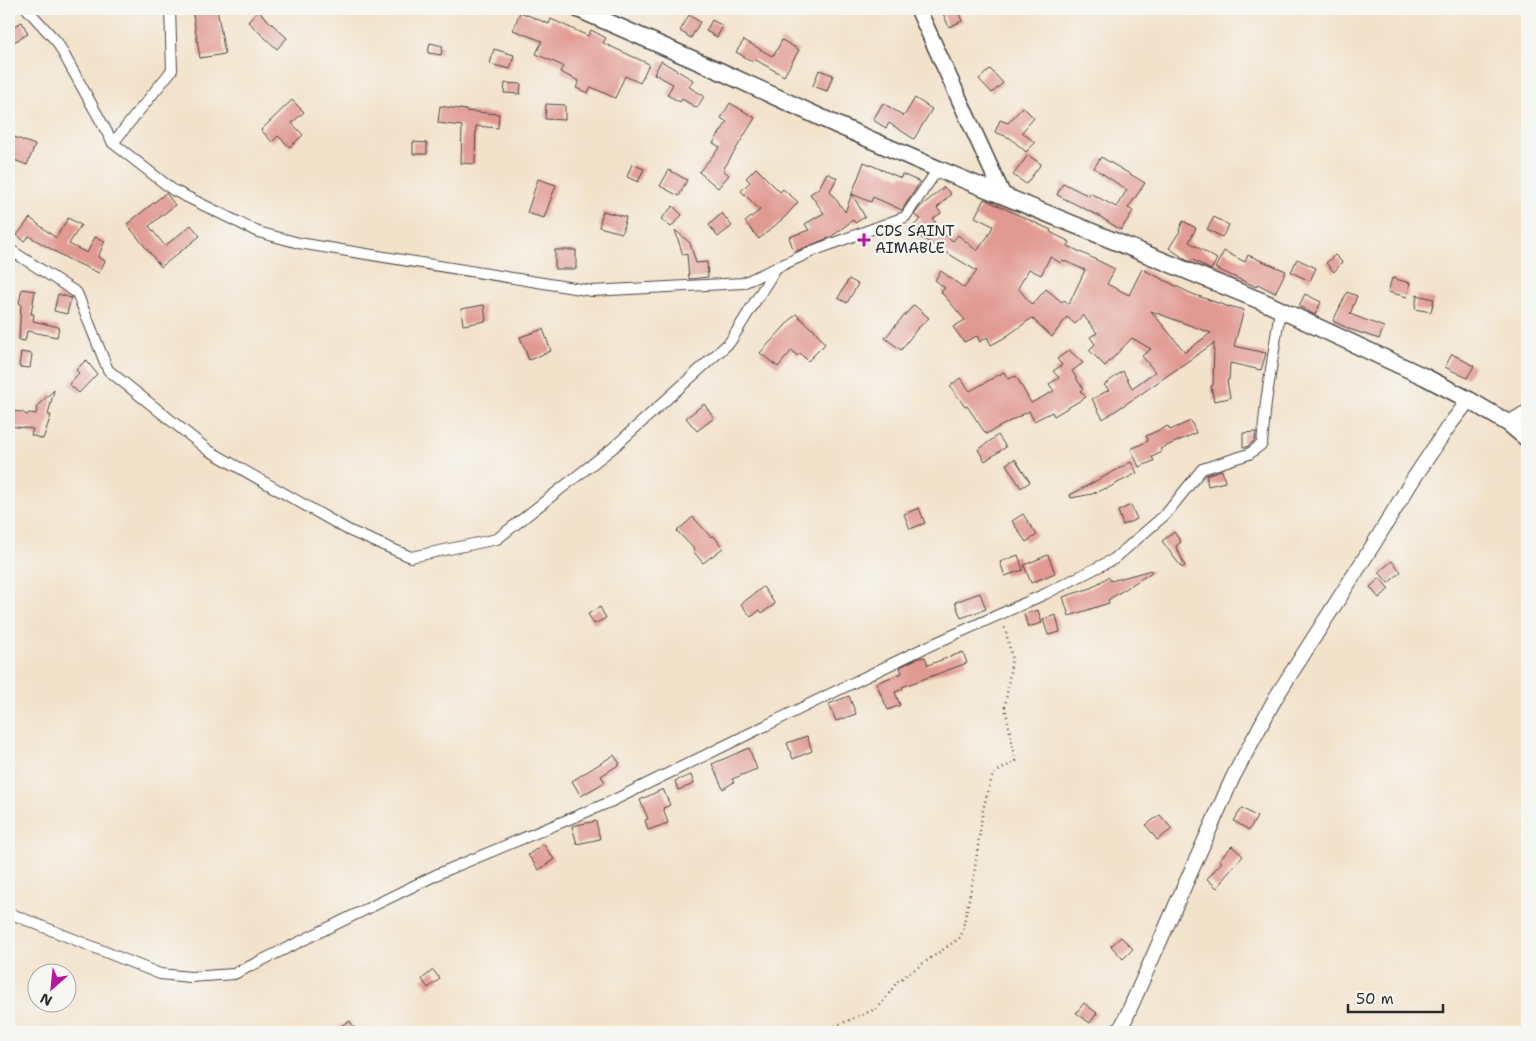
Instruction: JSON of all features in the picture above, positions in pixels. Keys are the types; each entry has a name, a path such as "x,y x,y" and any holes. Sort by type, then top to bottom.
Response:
{"main road":[{"path":"578,9 714,68 837,126 1280,310 1425,377 1508,423 1527,438"},
{"path":"918,9 1003,195"}],"street":[{"path":"28,9 57,42 113,143 173,190 258,232 299,242 592,290 742,282 815,250 905,217 938,169"},
{"path":"113,143 172,70 170,9"},
{"path":"9,249 77,294 108,370 208,450 350,531 411,557 497,539 614,447 730,342 776,268"},
{"path":"9,913 160,974 190,977 234,974 440,873 610,802 920,650 1045,594 1114,559 1166,514 1202,469 1249,454 1262,444 1266,402 1280,310"},
{"path":"1117,1032 1123,1024 1233,777 1276,697 1412,481 1448,426 1469,400"},
{"path":"1508,423 1527,412"}],"path":[{"path":"821,1032 878,1008 898,981 961,937 974,875 983,809 992,774 1016,761 1005,707 1012,658 1001,613"}],"building":[{"path":"192,9 217,9 225,54 200,58"},
{"path":"941,9 957,9 962,21 949,27"},
{"path":"258,11 287,38 277,49 248,22"},
{"path":"520,12 549,24 551,19 588,36 591,30 606,38 603,43 649,64 640,83 625,76 615,98 591,87 588,93 576,88 579,81 560,72 563,66 536,54 542,41 513,30"},
{"path":"689,15 700,22 691,38 680,31"},
{"path":"712,20 723,26 717,37 706,31"},
{"path":"22,22 28,34 9,45 9,29"},
{"path":"744,40 772,56 782,40 799,50 784,76 754,59 752,61 736,52"},
{"path":"430,43 443,46 441,55 428,53"},
{"path":"494,49 514,55 510,69 490,64"},
{"path":"661,61 693,80 689,87 704,96 697,108 682,99 680,102 667,95 673,84 654,74"},
{"path":"990,69 1003,83 992,93 979,79"},
{"path":"819,70 833,75 827,91 813,86"},
{"path":"505,83 521,84 520,94 504,93"},
{"path":"915,98 932,109 914,139 889,123 886,128 873,120 883,103 904,116"},
{"path":"292,100 304,112 292,123 303,135 290,147 278,136 272,142 261,130"},
{"path":"730,103 755,118 723,170 729,175 718,188 699,172 720,147 713,143 727,122 721,118"},
{"path":"546,104 565,105 565,120 545,119"},
{"path":"440,106 499,114 498,128 476,126 475,164 461,163 462,126 438,123"},
{"path":"1023,107 1034,118 1022,132 1035,143 1026,152 1010,138 995,132 1000,120 1008,123"},
{"path":"9,135 35,145 27,165 9,158"},
{"path":"413,142 427,143 427,154 413,154"},
{"path":"1028,155 1041,164 1026,184 1013,175"},
{"path":"1101,157 1145,183 1128,208 1133,211 1121,230 1099,216 1057,195 1063,183 1089,196 1090,193 1116,207 1127,190 1094,168"},
{"path":"864,162 901,178 902,174 920,182 902,210 873,197 871,202 852,194 865,217 855,223 853,220 831,237 794,252 789,237 809,230 805,224 824,213 810,194 819,188 827,173 837,178 830,191 845,212"},
{"path":"632,164 644,169 638,182 627,177"},
{"path":"756,168 780,192 783,189 798,202 786,216 759,239 745,222 760,210 741,191 750,182 746,178"},
{"path":"669,170 687,180 679,196 660,186"},
{"path":"538,179 556,185 544,218 527,213"},
{"path":"944,187 951,194 937,208 941,213 933,219 943,234 953,241 958,235 977,251 993,226 975,217 984,199 1051,230 1050,232 1070,242 1068,246 1115,269 1107,284 1129,295 1142,269 1190,293 1229,307 1244,310 1234,346 1266,353 1261,370 1230,363 1229,380 1227,380 1230,398 1214,401 1211,386 1213,385 1214,343 1103,419 1092,399 1109,390 1104,385 1123,371 1132,388 1155,372 1142,356 1151,349 1132,338 1105,366 1089,350 1095,344 1090,337 1097,333 1083,315 1075,324 1067,317 1052,337 1032,318 991,345 987,337 980,342 977,336 964,342 953,327 965,320 941,292 945,288 935,280 941,271 964,288 977,271 909,230 921,219 914,215 920,207","holes":["1050,257 1061,263 1062,260 1085,270 1069,304 1064,300 1062,302 1046,289 1032,305 1018,288 1029,269 1041,275","1151,311 1211,333 1185,352"]},
{"path":"166,193 175,205 149,226 165,246 191,225 200,236 161,267 127,224"},
{"path":"673,206 682,215 671,227 661,219"},
{"path":"603,211 626,217 622,233 599,227"},
{"path":"722,213 732,226 718,237 709,225"},
{"path":"1214,217 1229,225 1222,237 1207,229"},
{"path":"30,218 56,238 68,218 81,225 69,244 87,253 95,237 105,241 98,257 105,261 99,273 68,259 29,236 24,241 17,235"},
{"path":"1183,221 1196,228 1189,242 1217,259 1211,270 1193,260 1192,262 1186,260 1169,248 1180,231"},
{"path":"675,230 690,243 696,263 707,262 708,277 689,279 687,254 683,255"},
{"path":"555,250 576,250 576,269 555,269"},
{"path":"1224,251 1245,262 1248,255 1286,271 1275,293 1258,284 1256,287 1215,268"},
{"path":"1335,255 1342,262 1334,272 1326,263"},
{"path":"1297,259 1316,268 1310,281 1291,272"},
{"path":"1392,278 1410,283 1407,297 1388,292"},
{"path":"849,279 858,284 847,303 838,298"},
{"path":"22,289 35,291 31,314 34,314 33,321 59,327 57,337 27,331 25,341 19,340 21,304 19,303"},
{"path":"1347,292 1357,296 1350,314 1384,327 1379,339 1349,329 1333,321"},
{"path":"58,294 71,298 67,314 54,311"},
{"path":"1305,294 1321,302 1315,315 1299,306"},
{"path":"1417,295 1434,299 1431,312 1415,309"},
{"path":"484,305 486,321 463,325 461,309"},
{"path":"914,305 929,318 917,329 901,350 885,338"},
{"path":"796,314 813,328 825,344 808,361 800,353 797,356 792,350 778,367 760,353"},
{"path":"543,329 551,351 529,360 520,337"},
{"path":"1069,350 1083,363 1072,371 1083,389 1080,391 1086,397 1054,416 1052,412 1034,421 1029,411 986,434 967,406 965,407 950,386 960,378 970,391 1004,372 1008,379 1016,376 1031,403 1054,391 1049,384 1059,378 1053,371 1062,365 1057,359"},
{"path":"21,352 32,354 30,368 19,367"},
{"path":"1452,354 1474,366 1467,378 1445,367"},
{"path":"86,360 97,374 79,393 69,384 79,373 76,370"},
{"path":"54,390 48,415 51,415 43,439 31,435 33,429 10,426 12,411 22,412 27,415 29,413 36,414 38,405"},
{"path":"704,404 714,418 697,431 686,418"},
{"path":"1191,421 1196,433 1160,449 1162,452 1152,457 1154,461 1139,467 1131,449 1148,441 1146,436 1168,426 1170,430"},
{"path":"1256,432 1255,440 1247,447 1243,447 1243,433"},
{"path":"998,435 1006,447 985,461 978,450"},
{"path":"1015,459 1030,482 1021,488 1006,464"},
{"path":"1131,462 1137,473 1106,489 1071,498 1070,495"},
{"path":"1222,470 1225,482 1208,486 1206,475"},
{"path":"1131,505 1137,519 1123,525 1118,511"},
{"path":"919,508 925,523 910,529 904,514"},
{"path":"1023,514 1037,535 1026,542 1012,521"},
{"path":"693,517 711,537 713,535 723,548 703,563 693,551 695,550 677,531"},
{"path":"1174,532 1181,542 1176,546 1185,566 1182,568 1162,541"},
{"path":"1018,555 1023,570 1005,576 1000,562"},
{"path":"1048,555 1055,573 1031,583 1024,565"},
{"path":"1392,561 1401,572 1388,583 1379,572"},
{"path":"1151,570 1152,572 1108,600 1109,603 1069,616 1063,597 1091,588 1108,577 1111,581"},
{"path":"1380,578 1389,589 1379,598 1370,587"},
{"path":"763,587 775,604 762,613 760,610 751,617 741,604"},
{"path":"980,593 986,609 961,618 955,602"},
{"path":"600,607 606,618 594,624 588,614"},
{"path":"1038,610 1042,623 1028,627 1024,614"},
{"path":"1056,615 1060,632 1048,635 1043,619"},
{"path":"963,652 967,663 902,687 903,689 895,692 900,705 888,710 876,683 902,673 900,667 916,659 925,657 928,665"},
{"path":"849,696 856,714 836,721 829,704"},
{"path":"807,736 812,751 793,759 787,743"},
{"path":"749,748 757,769 732,779 734,782 723,789 712,764"},
{"path":"614,755 620,764 601,776 605,782 581,796 572,781"},
{"path":"691,775 694,784 678,790 675,781"},
{"path":"663,789 670,805 663,808 668,823 648,830 645,820 648,819 640,800"},
{"path":"1242,808 1257,817 1249,830 1234,821"},
{"path":"1160,815 1172,829 1157,840 1146,825"},
{"path":"596,821 600,839 577,844 572,826"},
{"path":"543,844 554,859 539,870 528,855"},
{"path":"1232,846 1243,856 1217,888 1207,879 1222,862 1219,860"},
{"path":"1121,937 1133,949 1123,959 1111,946"},
{"path":"433,970 440,979 428,988 422,979"},
{"path":"1084,1003 1097,1013 1090,1023 1076,1013"},
{"path":"350,1021 356,1032 329,1032"}],"place":[{"name":"CDS SAINT AIMABLE","path":"864,240"}]}
